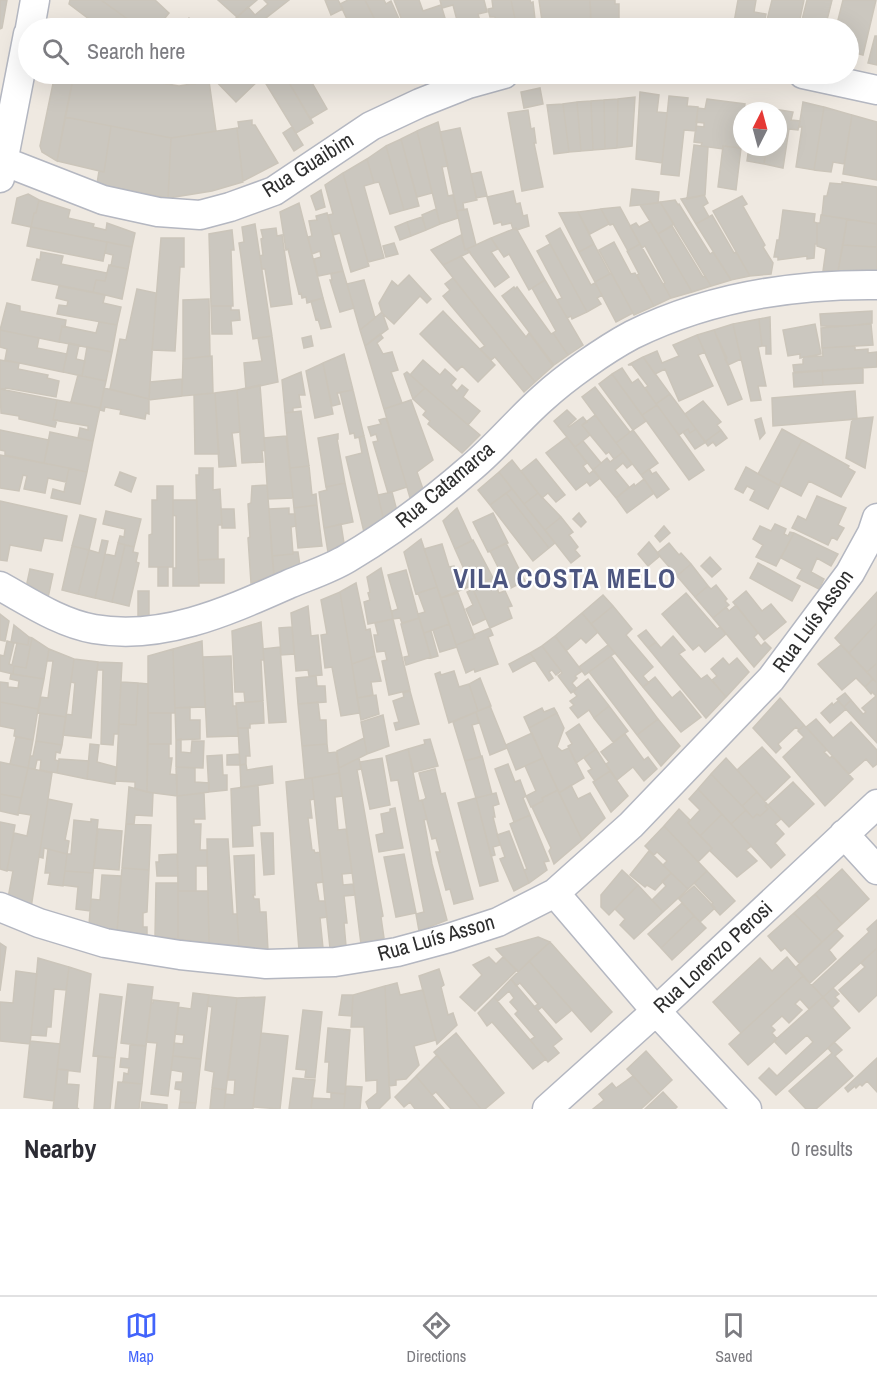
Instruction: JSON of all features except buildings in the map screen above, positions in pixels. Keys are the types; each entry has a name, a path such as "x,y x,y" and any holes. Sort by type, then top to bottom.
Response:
{"street":[{"path":"32,18 35,0"},
{"path":"2,170 9,88 18,62"},
{"name":"Rua Guaibim","path":"2,170 103,200 158,212 200,215 230,207 274,190 371,126 468,84"},
{"path":"849,84 877,90"},
{"name":"Rua Catamarca","path":"0,586 48,613 93,629 132,632 171,628 231,610 346,559 409,518 473,466 543,397 630,336 729,299 829,285 877,285"},
{"name":"Rua Luís Asson","path":"0,908 105,944 180,956 266,964 334,962 397,952 498,922 555,893 631,825 771,679 850,573 872,533 877,518"},
{"name":"Rua Lorenzo Perosi","path":"547,1109 656,1011 877,804"},
{"path":"844,834 877,870"},
{"path":"555,893 656,1011 747,1109"}],"district":[{"name":"VILA COSTA MELO","path":"565,579"}]}
